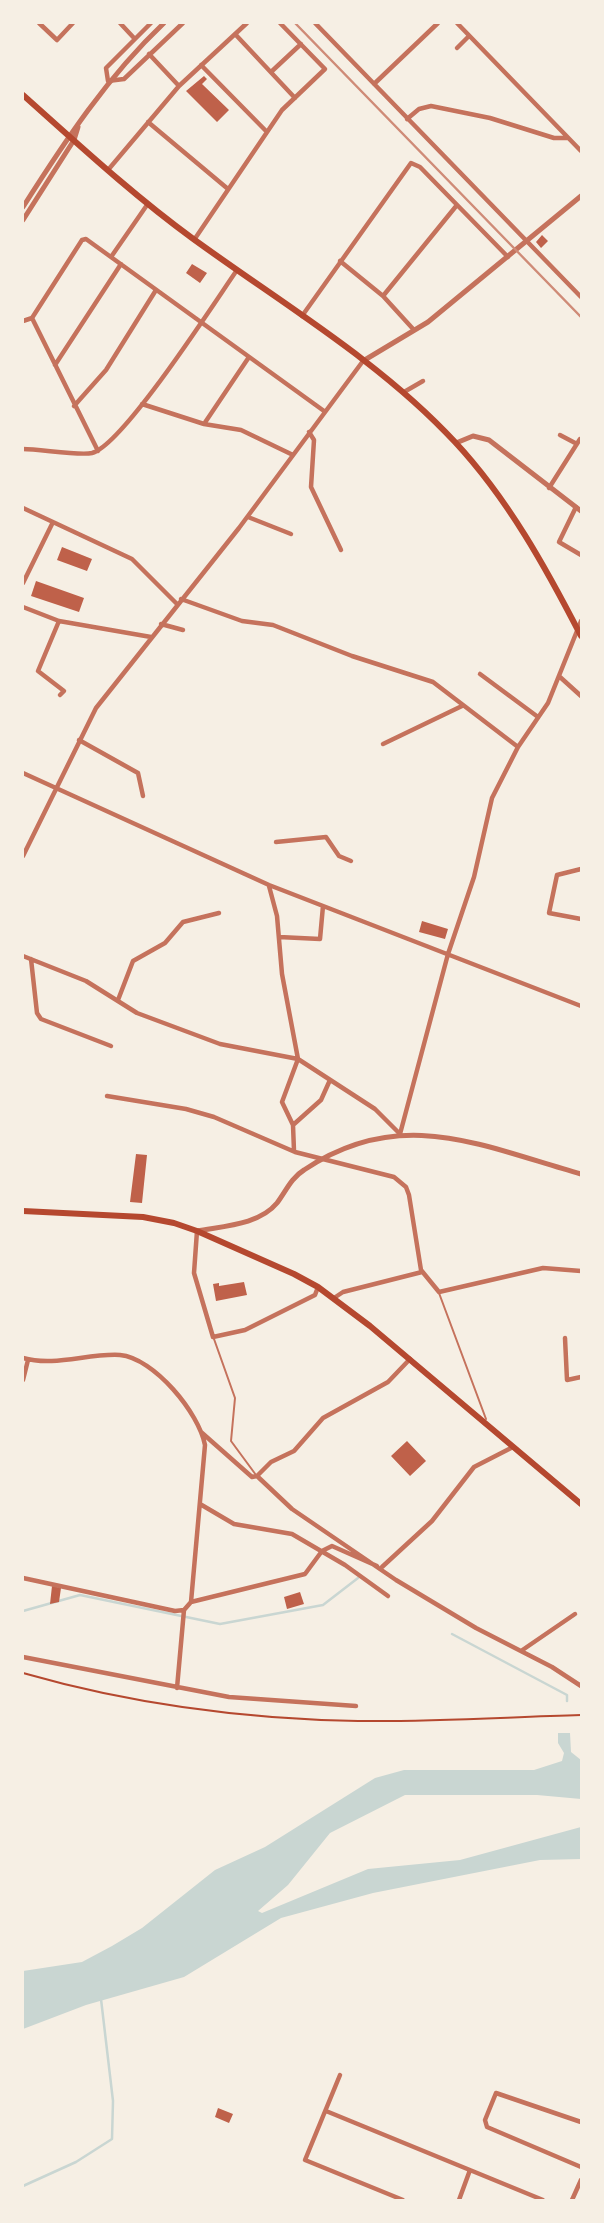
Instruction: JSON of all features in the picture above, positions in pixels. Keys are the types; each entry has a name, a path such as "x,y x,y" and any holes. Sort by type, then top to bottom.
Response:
{"main road":[{"path":"23,95 147,205 404,392 456,443 520,526 580,633"},
{"path":"23,1210 143,1217 197,1231 318,1287 411,1358 581,1504"}],"street":[{"path":"39,23 57,40 73,23"},
{"path":"120,23 134,38"},
{"path":"108,81 106,68 151,23"},
{"path":"23,220 26,206 108,81 164,23"},
{"path":"108,81 124,79 183,23"},
{"path":"108,170 179,86 247,23"},
{"path":"194,240 267,132 295,98 325,69 281,23"},
{"path":"315,23 581,297"},
{"path":"374,84 438,23"},
{"path":"457,23 581,151"},
{"path":"235,34 295,98"},
{"path":"457,48 469,36"},
{"path":"271,72 301,44"},
{"path":"149,54 179,86"},
{"path":"201,65 267,132"},
{"path":"407,119 419,109 431,106 490,118 554,138 568,138"},
{"path":"148,122 228,189"},
{"path":"301,316 411,163 420,167 508,257"},
{"path":"23,856 96,708 248,517 363,360 414,330 581,196"},
{"path":"111,257 147,205"},
{"path":"383,296 457,205"},
{"path":"23,321 32,318 82,240 86,239 324,411"},
{"path":"340,261 383,296 414,330"},
{"path":"55,365 121,264"},
{"path":"23,449 90,454 105,448 142,404 237,270"},
{"path":"75,406 106,370 156,290"},
{"path":"32,318 98,451"},
{"path":"204,424 249,357"},
{"path":"404,392 423,381"},
{"path":"142,404 204,424 241,430 293,455"},
{"path":"309,432 314,440 311,487 341,550"},
{"path":"548,489 578,442 560,435"},
{"path":"456,443 473,436 489,440 548,489 579,509 559,542 581,555"},
{"path":"23,508 132,559 179,602 242,621 273,625 352,656 433,682 517,747"},
{"path":"248,517 292,534"},
{"path":"23,583 53,522"},
{"path":"23,607 59,621 151,637"},
{"path":"59,621 38,671 64,691 60,695"},
{"path":"400,1134 448,954 474,877 492,798 517,747 538,718 561,677 580,633 581,621"},
{"path":"161,624 183,630"},
{"path":"480,674 538,718"},
{"path":"561,677 581,696"},
{"path":"383,744 462,706"},
{"path":"79,740 138,773 143,796"},
{"path":"23,773 269,885 581,1006"},
{"path":"276,842 326,837 339,856 351,861"},
{"path":"581,869 557,875 549,913 581,919"},
{"path":"269,885 298,1059 282,1102 293,1125 295,1152"},
{"path":"279,937 320,939 323,906"},
{"path":"118,1000 134,961 165,943 183,922 219,913"},
{"path":"23,956 86,981 138,1013 220,1044 298,1059 375,1108 400,1134"},
{"path":"31,959 37,1013 41,1019 111,1046"},
{"path":"293,1125 321,1100 330,1080"},
{"path":"107,1096 186,1108 214,1117 295,1152 377,1170 394,1177 406,1187 422,1272 439,1292 543,1268 581,1271"},
{"path":"318,1287 315,1294 245,1330 213,1337 194,1273 197,1231 264,1215 294,1178 323,1159 373,1138 400,1134 455,1138 581,1174"},
{"path":"334,1298 343,1292 422,1272"},
{"path":"565,1338 567,1380 581,1377"},
{"path":"23,1380 25,1359 67,1360 121,1355 134,1359 180,1397 201,1431 252,1477 257,1476 271,1462 294,1451 323,1418 388,1382 411,1358"},
{"path":"177,1688 185,1615 191,1602 205,1446 201,1431"},
{"path":"382,1567 432,1521 474,1467 513,1447"},
{"path":"257,1476 292,1508 382,1567 397,1580 581,1686"},
{"path":"200,1504 234,1524 292,1534 388,1596"},
{"path":"191,1602 305,1574 322,1551 335,1546 382,1567"},
{"path":"23,1578 185,1615"},
{"path":"521,1651 575,1615"},
{"path":"23,1657 229,1697 356,1706"},
{"path":"341,2075 305,2160 403,2200"},
{"path":"581,2122 496,2093 485,2120 487,2127 581,2167"},
{"path":"326,2111 543,2200"},
{"path":"459,2200 470,2170"},
{"path":"572,2200 581,2180"}],"lane":[{"path":"439,1292 488,1425"},
{"path":"213,1337 235,1398 231,1441 257,1476"}],"path":[{"path":"23,1673 115,1695 174,1705 311,1720 422,1721 581,1715"}],"shaded area":[{"path":"558,1733 570,1733 571,1752 581,1760 581,1799 537,1795 405,1795 330,1833 288,1885 258,1911 262,1913 368,1869 460,1860 581,1827 581,1859 540,1860 373,1893 281,1918 184,1977 86,2005 23,2029 23,1971 82,1962 112,1946 142,1928 215,1870 265,1847 375,1778 404,1770 534,1770 562,1761 564,1753 558,1743"}],"building":[{"path":"204,76 207,79 202,84 229,110 217,122 186,91"},
{"path":"542,235 548,241 541,248 536,242"},
{"path":"192,264 207,273 200,283 186,273"},
{"path":"62,547 92,559 87,571 57,560"},
{"path":"36,581 84,598 79,612 31,596"},
{"path":"422,921 448,929 445,939 419,932"},
{"path":"136,1154 147,1155 142,1203 130,1202"},
{"path":"244,1282 247,1295 216,1301 213,1284 219,1283 219,1286"},
{"path":"407,1441 426,1461 410,1476 391,1456"},
{"path":"52,1586 61,1588 59,1602 50,1604"},
{"path":"300,1592 304,1604 287,1609 284,1597"},
{"path":"218,2108 233,2114 229,2123 215,2117"}],"waterway":[{"path":"23,1611 80,1595 220,1624 323,1605 358,1578"},
{"path":"452,1634 567,1695 567,1701"},
{"path":"23,2186 76,2162 112,2139 113,2101 101,1999"}],"railway":[{"path":"295,23 581,317"}]}
